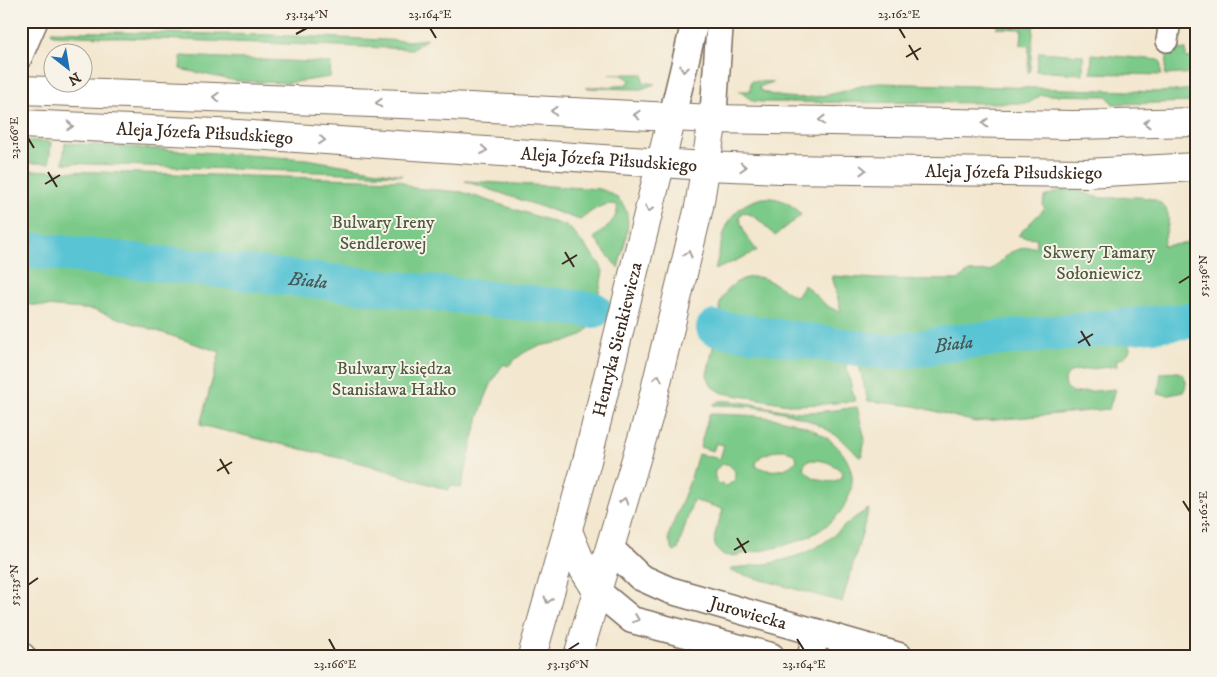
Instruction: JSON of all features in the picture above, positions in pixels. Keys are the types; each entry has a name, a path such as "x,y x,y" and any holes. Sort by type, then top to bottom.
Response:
{"main road":[{"name":"Aleja Józefa Piłsudskiego","path":"21,90 428,105 713,119 1074,124 1196,122"},
{"name":"Henryka Sienkiewicza","path":"532,656 568,531 672,117"},
{"path":"578,656 649,415 699,207 713,119"},
{"name":"Aleja Józefa Piłsudskiego","path":"21,124 238,134 705,166 780,169 1086,173 1196,167"},
{"path":"568,531 584,570 597,591"}],"street":[{"path":"21,58 36,21"},
{"name":"Henryka Sienkiewicza","path":"672,117 695,21"},
{"path":"713,119 720,21"},
{"name":"Jurowiecka","path":"610,548 642,578 669,590 705,600 813,644 899,656"},
{"name":"Jurowiecka","path":"597,591 632,620 770,656"},
{"path":"695,635 705,600"}],"green space":[{"path":"997,21 1034,21 1030,72 1028,72 1029,46 1021,45 1022,29 997,28"},
{"path":"51,31 270,35 408,41 427,39 413,49 53,35"},
{"path":"1175,41 1176,50 1186,49 1186,58 1196,57 1196,73 1165,75 1168,48"},
{"path":"1039,52 1083,55 1083,74 1036,71"},
{"path":"1092,54 1159,60 1161,62 1161,75 1091,73"},
{"path":"181,56 331,63 330,77 289,83 236,81 180,69"},
{"path":"609,74 643,74 643,82 655,84 641,89 586,88 615,86 630,82 629,79 622,75"},
{"path":"751,81 773,82 759,87 760,90 776,96 795,98 824,96 868,84 881,83 1160,92 1196,89 1196,102 1113,104 1107,96 1041,95 1029,103 762,102 753,101 739,91 750,91"},
{"path":"21,140 51,142 49,163 21,163"},
{"path":"65,143 306,159 402,175 63,163"},
{"path":"21,170 399,180 413,188 462,192 569,227 599,263 603,271 600,288 590,324 586,327 589,328 584,333 572,339 533,348 508,366 504,364 496,376 482,406 461,488 451,485 448,490 365,464 200,425 220,352 94,310 21,304"},
{"path":"465,181 600,189 613,195 622,203 628,222 618,268 594,238 606,228 616,215 617,205 602,206 580,220"},
{"name":"Skwery Tamary Sołoniewicz","path":"1074,189 1103,198 1150,198 1165,207 1168,215 1168,227 1163,246 1196,242 1196,318 947,337 898,344 852,341 715,324 718,312 722,309 719,308 724,295 734,284 747,278 766,279 796,297 804,285 826,305 841,311 832,276 875,279 958,280 969,272 990,271 1011,252 1026,247 1036,247 1037,238 1018,235 1045,208 1043,206 1044,197 1061,190"},
{"path":"763,198 774,198 784,201 801,215 775,236 756,218 742,212 739,218 746,236 757,251 715,270 723,235 733,216 740,208 750,202"},
{"path":"1132,331 1130,350 1125,356 1116,360 1117,366 1073,371 1069,373 1065,382 1070,391 1074,393 1115,389 1109,409 975,422 915,406 868,401 856,354 889,357 950,357"},
{"path":"715,338 843,353 855,401 794,405 723,393 712,387 707,375"},
{"path":"1178,372 1186,380 1183,392 1169,395 1158,394 1161,373"},
{"path":"719,401 746,403 798,412 857,407 865,439 862,456 859,457 845,442 829,431 793,415 753,407 713,405"},
{"path":"709,414 764,417 792,422 817,432 839,448 851,471 850,493 834,519 822,529 778,547 734,556 724,555 717,550 714,541 723,509 693,500 678,549 675,552 669,540 669,534 690,481 698,454 720,459 724,445 716,443 713,451 700,447","holes":["777,450 786,450 795,455 797,460 788,467 778,470 767,470 756,466 761,456","807,461 825,461 843,473 842,477 833,481 815,478 803,467","723,464 728,464 735,471 735,480 727,486 718,483 715,477 715,472"]},
{"path":"869,509 842,602 730,571 732,568 770,563 807,552 829,539 853,519"}],"waterway":[{"name":"Biała","path":"21,249 594,310"},
{"name":"Biała","path":"714,328 885,352 918,349 949,343 1196,320"}],"park label":[{"name":"Bulwary Ireny Sendlerowej","path":"383,232"},
{"name":"Bulwary księdza Stanisława Hałko","path":"394,378"}]}
